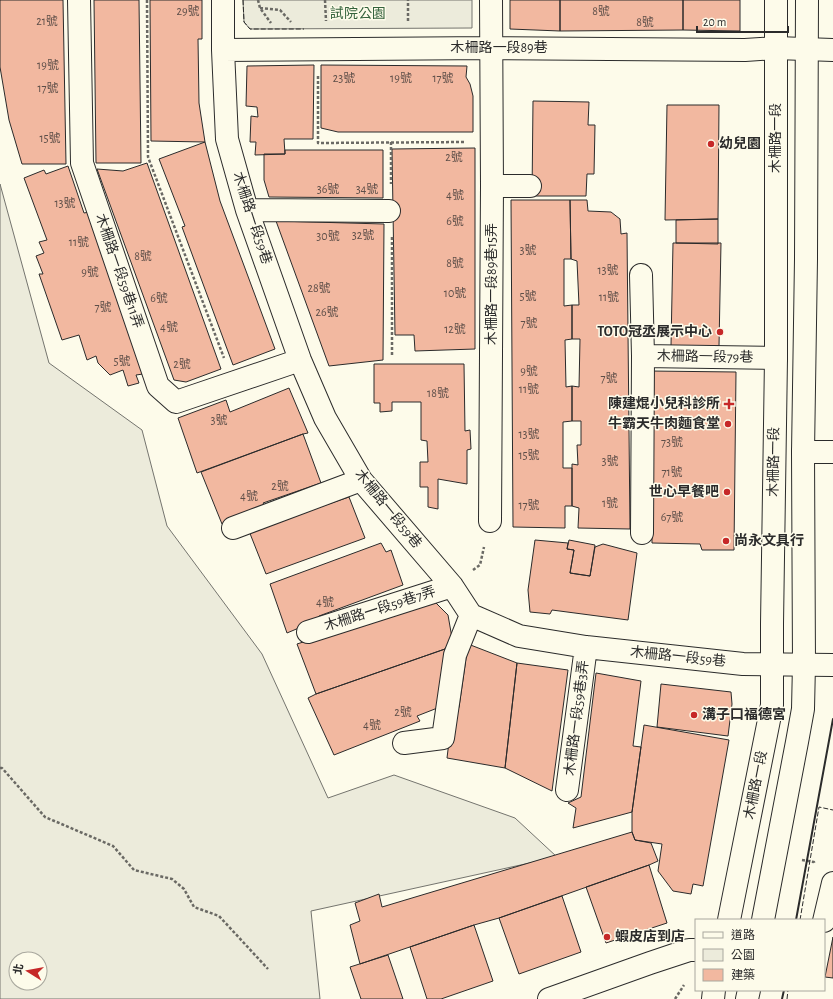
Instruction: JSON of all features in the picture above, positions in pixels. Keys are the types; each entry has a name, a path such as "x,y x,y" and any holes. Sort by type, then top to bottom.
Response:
{"street":[{"name":"木柵路一段59巷11弄","path":"79,0 82,163 158,386 176,402 300,360"},
{"name":"木柵路一段59巷","path":"223,0 223,50 227,139 247,210 300,360 325,418 361,480 452,586 470,615 519,636 586,647 743,664 833,665"},
{"name":"木柵路一段89巷15弄","path":"490,521 492,186 491,0"},
{"name":"木柵路一段","path":"729,919 772,705 776,358 776,0"},
{"name":"木柵路一段","path":"763,919 803,709 803,452 806,259 807,0"},
{"name":"木柵路一段89巷","path":"223,50 492,48 745,50 776,48 833,50"},
{"path":"492,186 530,186"},
{"path":"247,210 389,211"},
{"path":"641,275 643,356"},
{"name":"木柵路一段79巷","path":"642,533 643,356 776,358"},
{"path":"803,452 833,452"},
{"path":"233,528 361,480"},
{"name":"木柵路一段59巷7弄","path":"308,632 452,586"},
{"path":"404,743 443,738 455,655 470,615"},
{"name":"木柵路一段59巷3弄","path":"567,790 586,647"},
{"path":"824,919 833,883"},
{"path":"549,999 650,963 689,950 695,950"}],"path":[{"path":"147,0 148,157 233,383"},
{"path":"258,0 260,8 271,23 278,23"},
{"path":"319,21 326,21 325,0"},
{"path":"408,0 408,22"},
{"path":"260,8 280,10 292,22 285,23"},
{"path":"318,49 318,143 492,142"},
{"path":"391,142 391,190"},
{"path":"392,237 392,356"},
{"path":"452,586 480,565 490,521"},
{"path":"0,768 2,768 45,817 113,846 134,870 172,878 184,889 194,907 219,916 268,969"},
{"path":"675,999 684,985"}],"green space":[{"name":"試院公園","path":"243,0 472,0 472,28 250,29 244,22"},
{"path":"0,184 49,363 142,430 167,526 262,654 328,798 394,775 515,818 557,857 311,911 320,999 0,999"}],"building":[{"path":"0,0 63,0 66,164 22,164 9,120 0,67"},
{"path":"94,0 139,0 141,163 96,163"},
{"path":"150,0 202,0 202,39 198,39 199,103 205,142 151,141"},
{"path":"510,0 560,0 560,31 510,29"},
{"path":"560,0 683,0 683,30 560,31"},
{"path":"683,0 740,0 740,31 683,30"},
{"path":"314,65 313,139 284,139 285,154 255,155 256,142 250,142 251,116 258,117 257,107 246,106 247,66"},
{"path":"321,65 467,66 466,77 470,84 473,96 473,132 338,132 321,128"},
{"path":"533,101 589,102 588,125 595,125 594,174 587,174 586,196 532,196"},
{"path":"667,105 719,105 718,219 665,220"},
{"path":"205,142 220,201 275,349 233,365 182,227 185,226 159,159"},
{"path":"475,148 475,349 415,351 414,335 395,335 392,149"},
{"path":"285,150 383,150 383,198 269,197 264,180 264,154 285,154"},
{"path":"147,163 221,369 186,382 174,380 97,169 123,171"},
{"path":"68,166 84,213 89,212 143,374 136,375 139,383 128,386 123,370 110,375 98,363 96,356 87,360 79,335 62,340 39,274 43,274 36,256 44,253 39,242 47,240 24,178 44,170 46,174"},
{"path":"511,200 570,200 571,259 564,259 564,306 572,305 572,339 565,340 566,387 572,386 572,421 563,422 563,468 572,468 572,506 565,506 565,528 513,527"},
{"path":"570,200 587,200 588,211 611,212 620,219 621,234 627,233 630,529 578,528 579,508 572,506 572,464 578,465 577,445 581,445 581,421 572,421 572,386 579,387 580,339 572,339 572,305 579,305 577,261 571,259"},
{"path":"718,219 718,244 676,243 676,220"},
{"path":"276,221 384,224 383,360 329,366"},
{"path":"673,243 721,243 719,346 671,346"},
{"path":"374,364 464,364 465,431 470,430 471,449 467,450 467,484 438,479 438,509 428,507 428,487 420,487 420,462 428,462 427,441 421,440 421,402 392,402 392,411 380,412 380,403 374,403"},
{"path":"650,371 736,372 734,550 702,550 700,544 652,543"},
{"path":"289,388 308,433 197,473 178,418 226,400 230,412"},
{"path":"303,434 321,483 263,503 265,506 250,514 222,524 201,472"},
{"path":"349,497 365,538 266,574 249,531"},
{"path":"535,540 568,543 567,549 574,550 570,573 590,576 595,547 603,544 637,553 628,620 552,610 550,614 530,612 528,590"},
{"path":"569,540 595,545 590,576 570,573 574,550 567,549"},
{"path":"381,543 386,552 391,550 403,585 319,616 320,619 287,633 270,584"},
{"path":"433,600 448,615 452,638 445,649 316,694 297,644"},
{"path":"468,644 517,663 505,768 447,758 451,725 459,707"},
{"path":"445,649 440,707 417,716 420,721 334,755 308,698"},
{"path":"517,663 568,670 552,791 505,768"},
{"path":"596,673 641,681 633,746 641,747 632,812 573,828 576,808 568,803 581,797"},
{"name":"溝子口福德宮","path":"661,684 731,692 732,704 728,736 657,727"},
{"path":"644,725 729,740 703,886 693,884 691,894 673,891 658,871 662,844 635,840 632,832 632,812"},
{"path":"632,832 635,840 651,843 658,861 499,918 474,925 360,964 350,925 360,921 355,903 379,894 382,907"},
{"path":"649,865 667,923 606,943 586,887"},
{"path":"562,896 581,952 519,974 499,918"},
{"path":"474,925 493,981 441,999 427,999 410,947"},
{"path":"833,937 833,978 825,977"},
{"path":"388,955 403,999 361,999 350,967"}],"fence":[{"path":"243,0 244,22 250,29 304,29"},
{"path":"800,919 819,807 833,810"},
{"path":"787,999 788,991"}],"wall":[{"path":"796,919 833,719"},
{"path":"782,999 784,991"}],"place":[{"name":"幼兒園","path":"711,144"},
{"name":"TOTO冠丞展示中心","path":"720,332"},
{"name":"陳建焜小兒科診所","path":"729,404"},
{"name":"牛霸天牛肉麵食堂","path":"728,424"},
{"name":"世心早餐吧","path":"727,492"},
{"name":"尚永文具行","path":"726,541"},
{"name":"溝子口福德宮","path":"694,715"},
{"name":"蝦皮店到店","path":"607,937"}]}
